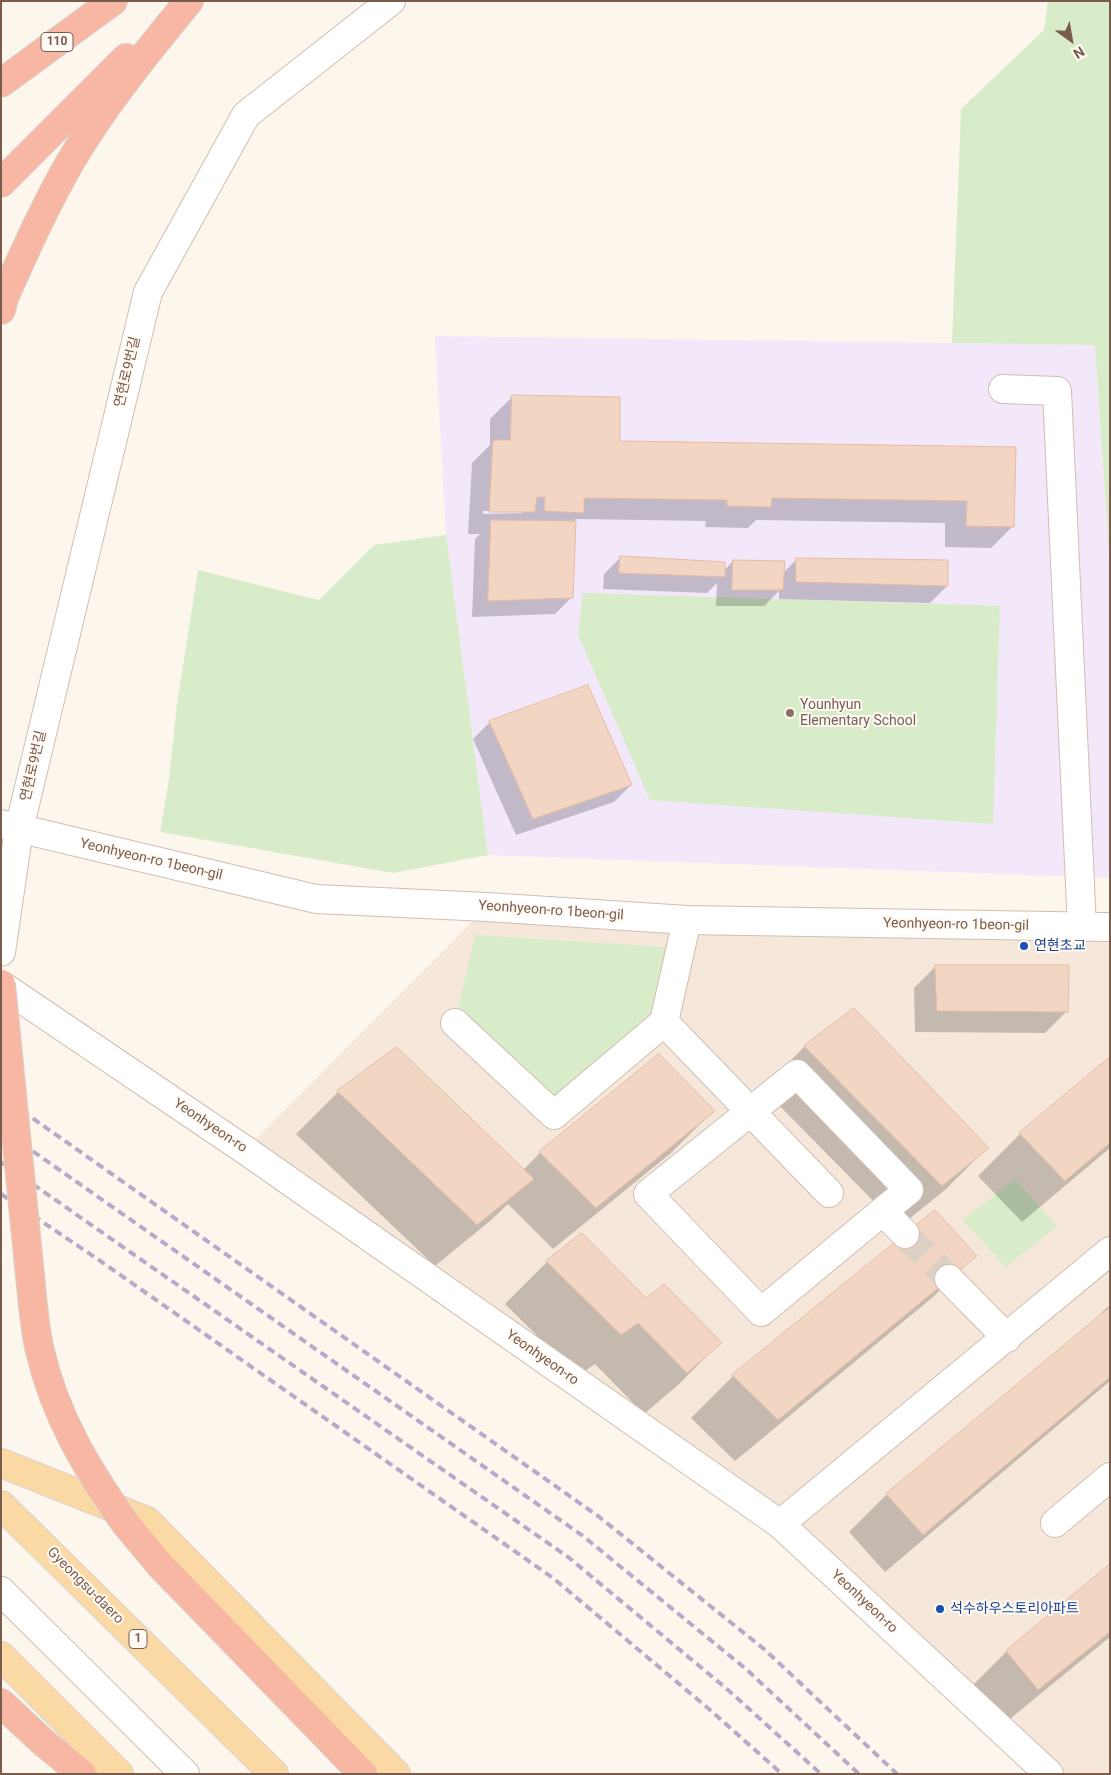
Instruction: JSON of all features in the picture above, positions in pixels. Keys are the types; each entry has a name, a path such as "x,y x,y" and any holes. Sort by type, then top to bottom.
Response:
{"highway":[{"name":"110","path":"1,83 113,1"},
{"path":"1,183 183,1"},
{"path":"1,310 4,298 32,233 70,163 117,92 189,1"},
{"path":"1,984 32,1306 40,1352 54,1397 73,1443 96,1482 125,1523 160,1565 363,1774"},
{"path":"1,1703 43,1742 82,1774"}],"main road":[{"path":"1,1463 147,1521 396,1774"},
{"name":"Gyeongsu-daero","path":"1,1505 274,1774"},
{"path":"1,1656 119,1774"}],"street":[{"name":"연현로9번길","path":"1,952 10,827 148,292 246,115 391,1"},
{"path":"1003,389 1057,391 1082,927"},
{"name":"Yeonhyeon-ro 1beon-gil","path":"10,827 316,899 488,907 687,920 1110,928"},
{"path":"455,1023 554,1115 664,1022 687,920"},
{"name":"Yeonhyeon-ro","path":"1,984 245,1150 780,1524 1049,1774"},
{"path":"664,1022 829,1193"},
{"path":"797,1074 909,1190 883,1211 761,1312 648,1194 797,1074"},
{"path":"883,1211 905,1234"},
{"path":"780,1524 1110,1251"},
{"path":"949,1279 1007,1338"},
{"path":"1056,1523 1110,1477"},
{"path":"1,1591 185,1774"}],"shaded area":[{"name":"Younhyun Elementary School","path":"435,336 1095,345 1110,571 1110,878 488,855 446,535"},
{"path":"487,907 1110,927 1110,1774 1049,1774 780,1524 245,1150"}],"green space":[{"path":"1048,1 1110,1 1110,568 1095,345 952,343 961,109 1044,30"},
{"path":"446,535 488,855 393,873 160,832 169,779 177,704 198,570 319,600 374,545"},
{"path":"583,593 1000,606 993,824 650,800 578,635"},
{"path":"475,935 680,948 664,1022 554,1115 455,1023"},
{"path":"1015,1179 1057,1226 1006,1267 963,1220"}],"building":[{"path":"512,395 620,397 620,441 1016,447 1014,527 966,526 967,501 772,498 771,507 727,506 727,500 584,498 584,513 544,511 545,497 537,497 535,512 489,512 493,440 510,440"},
{"path":"491,520 576,521 573,598 488,601"},
{"path":"620,556 725,562 725,577 619,573"},
{"path":"796,558 948,560 948,586 796,582"},
{"path":"733,560 785,561 783,590 732,590"},
{"path":"588,685 632,785 533,819 489,721"},
{"path":"935,965 1069,965 1068,1012 937,1011"},
{"path":"854,1008 989,1148 942,1186 804,1046"},
{"path":"397,1047 534,1179 477,1225 337,1091"},
{"path":"659,1054 715,1111 596,1208 539,1152"},
{"path":"1110,1057 1110,1143 1065,1181 1019,1133"},
{"path":"935,1210 977,1256 778,1420 732,1375"},
{"path":"582,1233 646,1298 664,1284 722,1343 687,1373 638,1323 621,1335 546,1261"},
{"path":"1110,1307 1110,1377 923,1535 886,1494"},
{"path":"1110,1564 1110,1632 1038,1690 1006,1651"}],"tunnel":[{"path":"905,1234 949,1279"}],"railway":[{"path":"1,1096 598,1516 764,1649 897,1774"},
{"path":"1,1129 583,1536 746,1669 859,1774"},
{"path":"1,1162 568,1557 727,1689 821,1774"},
{"path":"1,1194 99,1260 553,1578 709,1709 782,1774"}],"place":[{"name":"Younhyun Elementary School","path":"790,713"},
{"name":"연현초교","path":"1024,946"},
{"name":"석수하우스토리아파트","path":"940,1609"}]}
